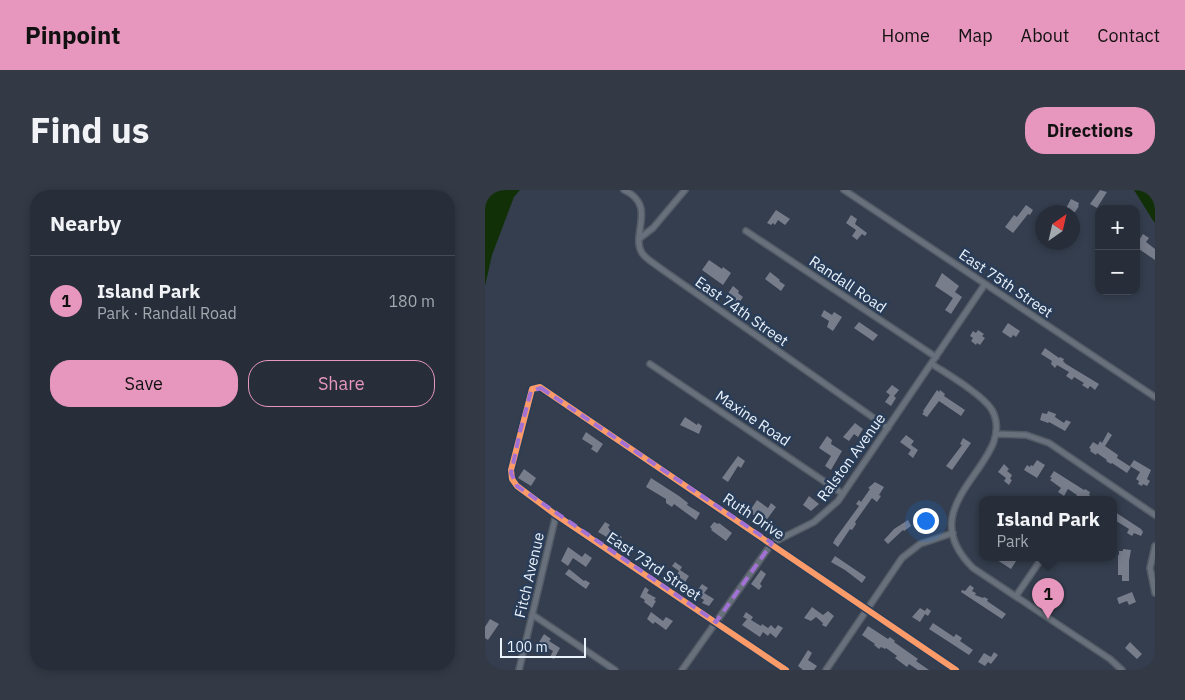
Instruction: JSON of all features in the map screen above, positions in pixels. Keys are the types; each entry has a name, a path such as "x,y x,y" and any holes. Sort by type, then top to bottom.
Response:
{"street":[{"name":"East 74th Street","path":"624,190 632,194 639,203 642,217 640,238 642,253 660,268 888,428"},
{"path":"640,238 653,228 685,190"},
{"name":"East 75th Street","path":"844,190 1155,397"},
{"path":"849,190 859,200"},
{"name":"Randall Road","path":"747,231 936,357"},
{"name":"Ralston Avenue","path":"683,670 771,543 814,522 828,511 843,494 985,284"},
{"name":"Maxine Road","path":"650,364 843,494"},
{"path":"932,364 986,403 995,417 996,434 992,446 958,499 953,514 955,544 965,560 973,568 1110,659 1122,670"},
{"name":"East 73rd Street","path":"535,387 531,392 511,470 512,478 519,489 786,670"},
{"name":"Ruth Drive","path":"535,387 540,388 957,670"},
{"path":"996,434 1025,435 1049,443 1155,514"},
{"name":"Fitch Avenue","path":"519,670 556,515"},
{"path":"826,670 899,562 908,552 925,542 953,533"},
{"path":"1155,546 1150,568 1155,593"},
{"path":"1016,596 1040,561"},
{"path":"533,615 615,670"}],"highlighted area":[{"path":"541,388 772,543 716,622 517,486 511,473 520,432 531,391"}],"shaded area":[{"path":"485,190 520,190 514,197 492,255 485,286"},
{"path":"1134,190 1155,190 1155,223 1152,219"}],"building":[{"path":"1100,190 1107,192 1099,205 1095,205 1095,207 1090,204"},
{"path":"1071,199 1079,203 1078,205 1068,205"},
{"path":"1026,205 1033,210 1013,233 1005,227 1014,215 1017,217"},
{"path":"776,210 790,219 785,225 778,220 775,225 767,223"},
{"path":"851,215 857,219 855,224 867,233 865,236 862,234 857,240 852,236 856,230 846,223"},
{"path":"1143,234 1149,238 1146,242 1155,249 1155,260 1140,250 1140,238"},
{"path":"709,260 731,273 723,285 702,270"},
{"path":"770,272 785,285 781,291 765,279"},
{"path":"942,273 959,286 955,292 962,297 951,314 945,310 953,298 935,286"},
{"path":"733,286 743,297 739,303 725,298"},
{"path":"824,310 832,315 834,312 842,317 833,331 827,327 829,321 821,316"},
{"path":"859,322 878,335 873,341 854,328"},
{"path":"1008,323 1020,331 1016,337 1013,335 1011,338 1002,332"},
{"path":"978,330 984,334 982,336 985,338 980,345 977,343 976,345 971,341 973,338 970,336 973,331 976,333"},
{"path":"1045,348 1059,358 1064,359 1063,361 1066,364 1099,384 1095,390 1090,386 1088,389 1082,385 1084,383 1074,377 1072,380 1066,376 1069,372 1057,365 1055,368 1051,364 1052,361 1041,354"},
{"path":"892,385 899,390 894,396 896,398 891,406 885,402 890,395 886,392"},
{"path":"937,390 939,392 940,390 945,394 944,396 965,410 961,416 939,401 927,417 922,414"},
{"path":"1048,411 1056,414 1055,417 1064,423 1066,420 1071,422 1065,431 1049,422 1040,420 1042,413 1047,414"},
{"path":"685,417 702,426 699,434 680,425"},
{"path":"855,423 863,429 858,437 854,434 849,441 843,437"},
{"path":"586,432 603,444 597,453 591,449 593,446 582,439"},
{"path":"1108,432 1112,435 1105,446 1118,455 1117,458 1131,467 1127,473 1106,461 1097,453 1096,455 1090,451 1091,449 1089,448 1093,442 1098,445 1100,441 1102,443"},
{"path":"906,435 914,441 911,445 918,450 913,458 908,454 911,450 900,442"},
{"path":"827,436 832,440 831,444 842,451 831,470 825,466 831,456 819,448"},
{"path":"963,438 971,443 952,470 946,466 962,445 960,444"},
{"path":"738,456 745,461 741,468 738,466 728,482 722,478"},
{"path":"1037,460 1045,465 1037,478 1024,470 1027,465 1033,466"},
{"path":"1134,460 1151,470 1147,479 1150,481 1147,486 1138,484 1139,481 1136,479 1140,472 1130,466"},
{"path":"1004,464 1009,469 1007,471 1012,475 1009,485 1004,481 1006,478 998,472"},
{"path":"524,469 536,478 531,486 518,478"},
{"path":"1054,471 1090,492 1090,496 1076,496 1068,489 1064,496 1058,492 1061,488 1050,480 1052,478 1050,477"},
{"path":"651,478 679,496 688,503 687,505 700,513 696,520 674,504 672,507 666,503 666,499 646,487"},
{"path":"875,482 884,487 879,495 881,496 877,502 872,498 855,522 856,524 852,530 850,529 838,547 833,543 835,539 859,506 856,504 859,500 861,502 870,489 868,488"},
{"path":"809,496 819,504 811,511 803,505"},
{"path":"757,500 768,508 771,503 776,507 765,522 749,512"},
{"path":"1117,513 1143,532 1141,536 1134,533 1132,536 1127,533 1129,529 1117,522"},
{"path":"908,520 911,526 903,530 888,544 884,540 894,529"},
{"path":"605,522 610,525 608,527 610,530 622,537 617,543 598,532"},
{"path":"714,522 719,523 732,533 726,541 711,530 710,527"},
{"path":"568,547 582,557 585,553 592,558 586,567 573,558 568,566 561,561"},
{"path":"1123,549 1131,550 1129,581 1122,581 1122,575 1118,575 1118,555 1119,551 1123,551"},
{"path":"835,556 866,577 862,583 831,562"},
{"path":"999,561 1016,561 1011,569"},
{"path":"675,562 682,567 680,570 689,576 682,587 673,581 679,571 672,566"},
{"path":"569,569 584,581 590,583 586,589 565,574"},
{"path":"761,570 766,574 759,590 751,584"},
{"path":"702,584 708,588 704,593 714,599 709,606 702,603 704,600 695,594"},
{"path":"970,585 974,588 972,591 976,593 975,595 988,599 987,601 1006,614 1002,619 961,592 962,590 965,591"},
{"path":"645,587 649,590 647,593 656,598 652,608 640,597"},
{"path":"1132,592 1136,602 1129,605 1127,601 1119,604 1117,598"},
{"path":"812,607 823,615 828,611 834,616 826,627 816,617 811,621 804,618"},
{"path":"920,608 925,611 927,608 931,611 928,616 925,614 920,622 912,617"},
{"path":"651,612 663,621 666,617 673,621 666,630 647,619"},
{"path":"746,612 753,617 751,620 761,626 762,624 768,628 771,625 775,629 778,625 783,628 776,638 770,633 768,636 763,632 760,637 742,625 747,619 743,617"},
{"path":"490,619 499,624 488,640 485,638 485,627"},
{"path":"933,623 954,637 956,634 962,638 960,641 973,650 969,655 929,629"},
{"path":"868,626 888,639 890,637 918,659 916,661 929,670 918,670 909,664 907,667 886,648 881,647 879,649 862,635"},
{"path":"544,634 551,639 549,641 560,648 554,659 550,657 553,651 546,647 539,652 535,649"},
{"path":"1130,642 1142,654 1137,659 1125,648"},
{"path":"808,650 812,653 808,660 817,666 814,670 803,670 798,666"},
{"path":"994,652 998,655 991,664 988,662 985,666 978,662 984,653 991,657"}],"cycle path":[{"path":"786,670 556,515 517,486 512,479 511,470 532,389 540,387 956,670"}],"place":[{"name":"Island Park","path":"1048,619"}]}
